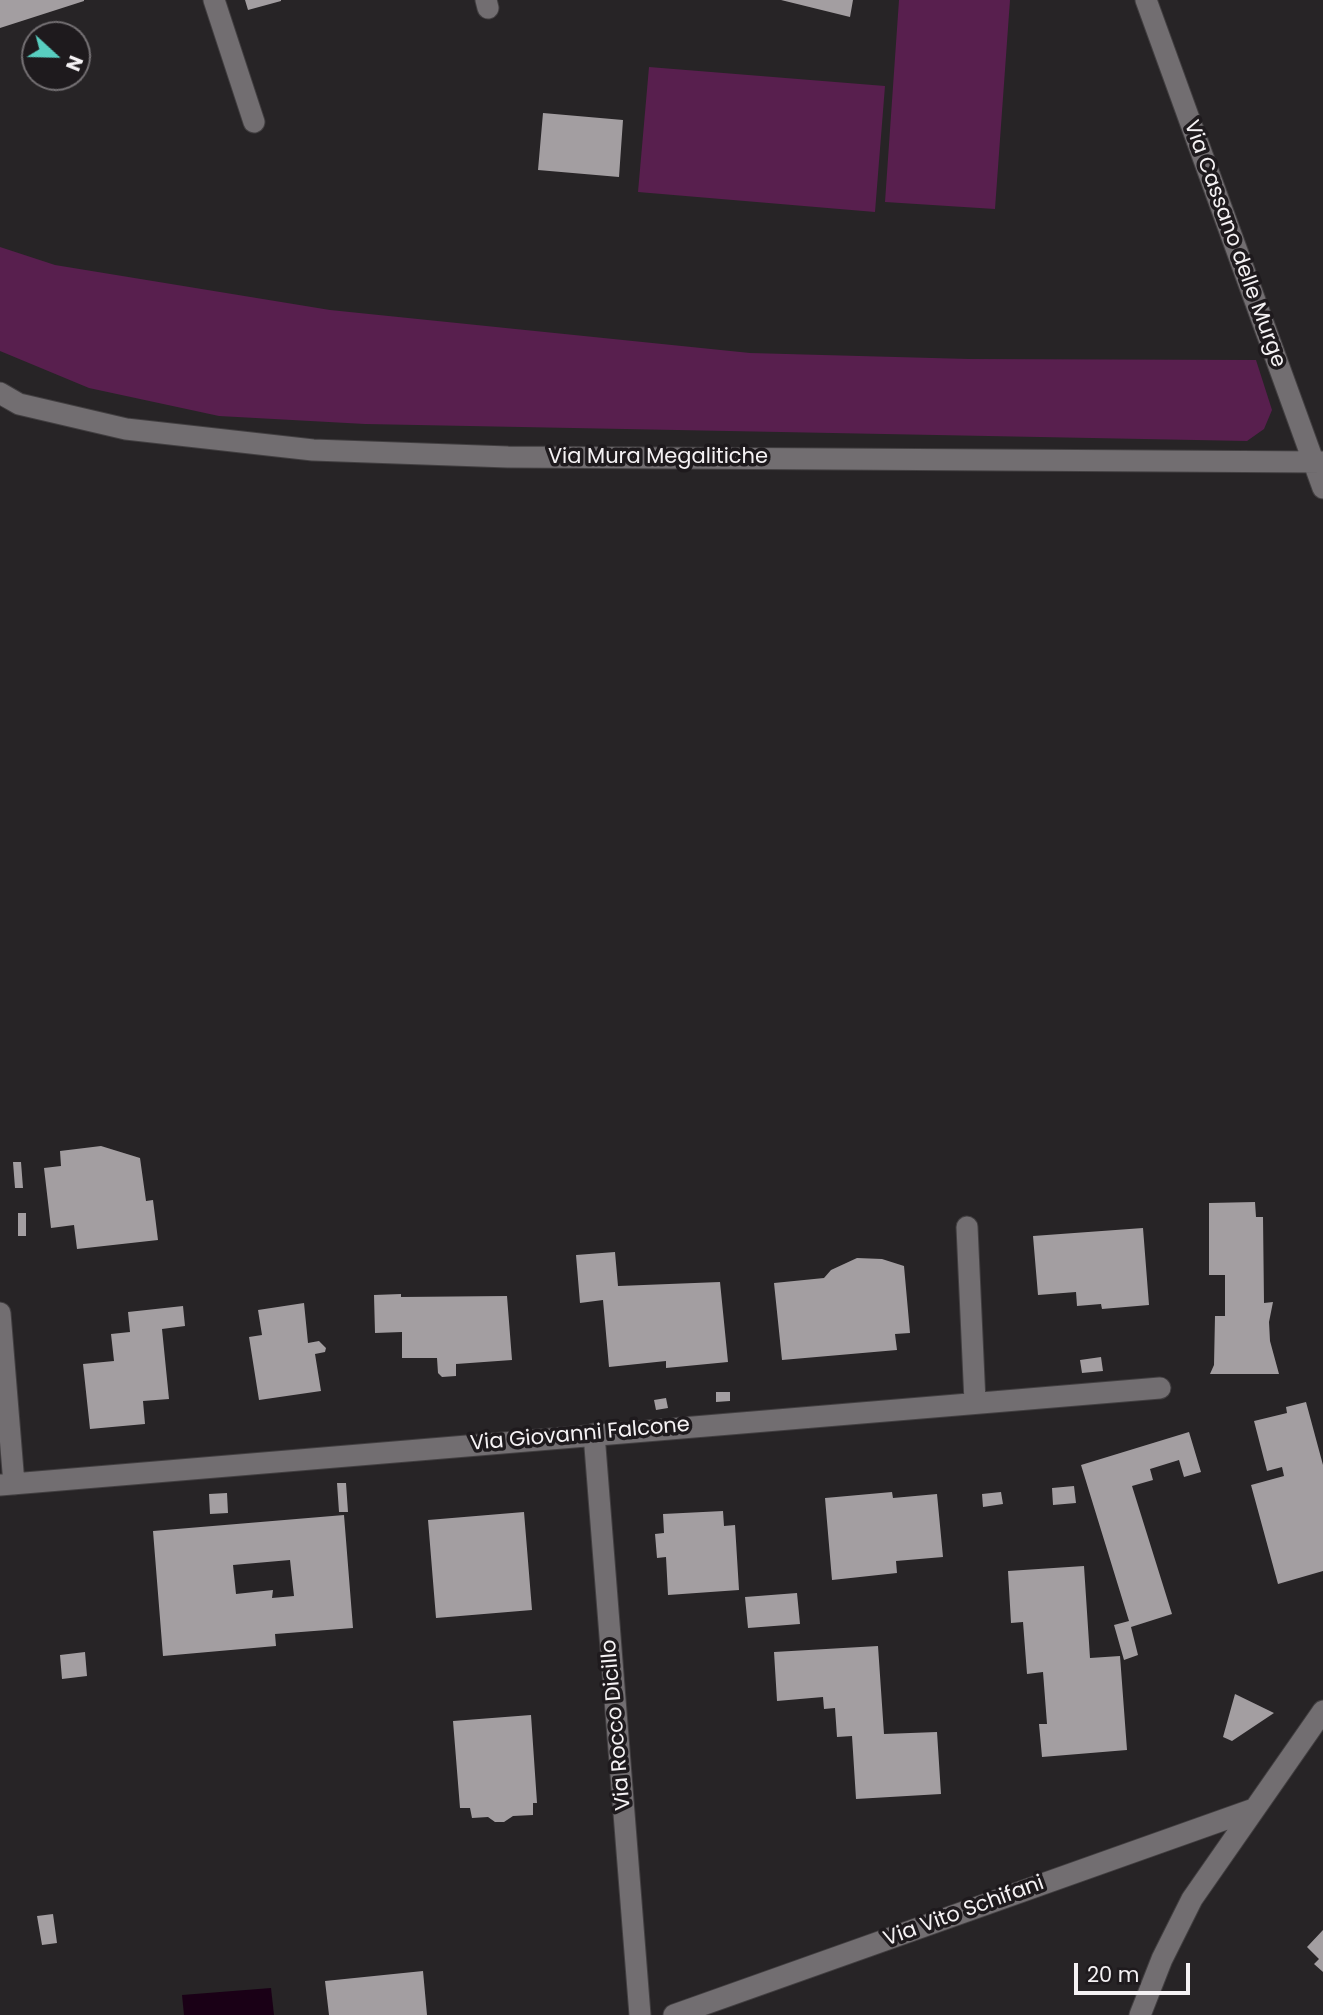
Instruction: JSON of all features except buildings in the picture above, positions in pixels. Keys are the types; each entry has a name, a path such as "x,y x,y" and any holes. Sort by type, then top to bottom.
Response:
{"street":[{"path":"214,0 254,122"},
{"name":"Via Cassano delle Murge","path":"1146,0 1318,462 1323,488"},
{"name":"Via Mura Megalitiche","path":"0,393 19,404 126,429 313,450 522,457 1318,462"},
{"path":"967,1227 975,1402"},
{"path":"0,1313 7,1484"},
{"name":"Via Giovanni Falcone","path":"7,1484 1160,1388"},
{"name":"Via Rocco Dicillo","path":"594,1434 640,2015"},
{"path":"1140,2015 1162,1959 1192,1899 1323,1711"},
{"name":"Via Vito Schifani","path":"674,2015 1254,1809"}],"shaded area":[{"path":"899,0 1010,0 995,209 885,202"},
{"path":"649,67 885,86 875,212 638,192"},
{"path":"0,247 55,265 330,310 750,353 969,359 1256,360 1272,410 1264,429 1247,441 365,424 219,416 89,388 0,351"},
{"path":"271,1988 274,2015 184,2015 182,1995"}]}
